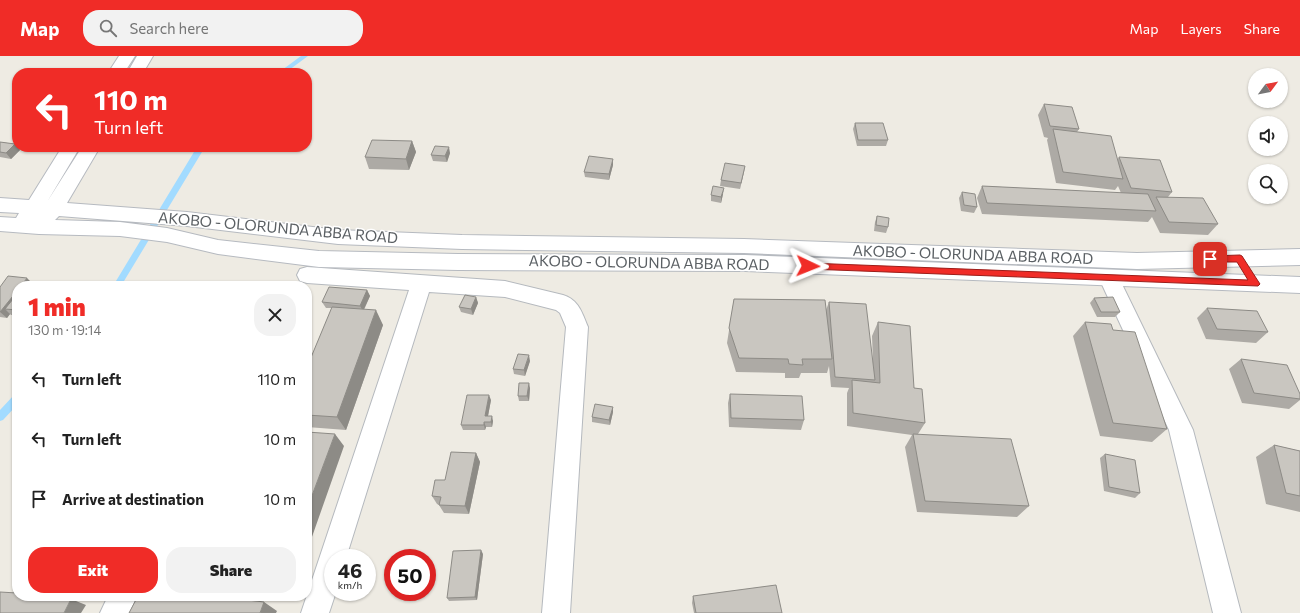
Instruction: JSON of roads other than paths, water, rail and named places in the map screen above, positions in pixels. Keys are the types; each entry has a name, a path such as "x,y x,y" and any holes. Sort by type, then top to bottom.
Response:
{"main road":[{"path":"119,68 127,56"},
{"path":"138,68 145,56"},
{"path":"43,209 69,152"},
{"path":"29,227 87,152"},
{"name":"AKOBO - OLORUNDA ABBA ROAD","path":"0,205 43,209 123,222 309,273 458,262 745,263 1300,285"},
{"name":"AKOBO - OLORUNDA ABBA ROAD","path":"0,224 29,227 187,219 338,237 525,244 744,246 1137,261 1300,257"},
{"path":"1240,258 1255,284"},
{"path":"309,273 505,289 564,304 569,308 577,327 552,611"},
{"path":"1109,278 1181,430 1227,613"},
{"path":"315,613 422,282"},
{"path":"114,613 120,601"}],"waterway":[{"path":"288,68 305,56"},
{"path":"120,281 198,152"},
{"path":"0,417 12,404"}]}
